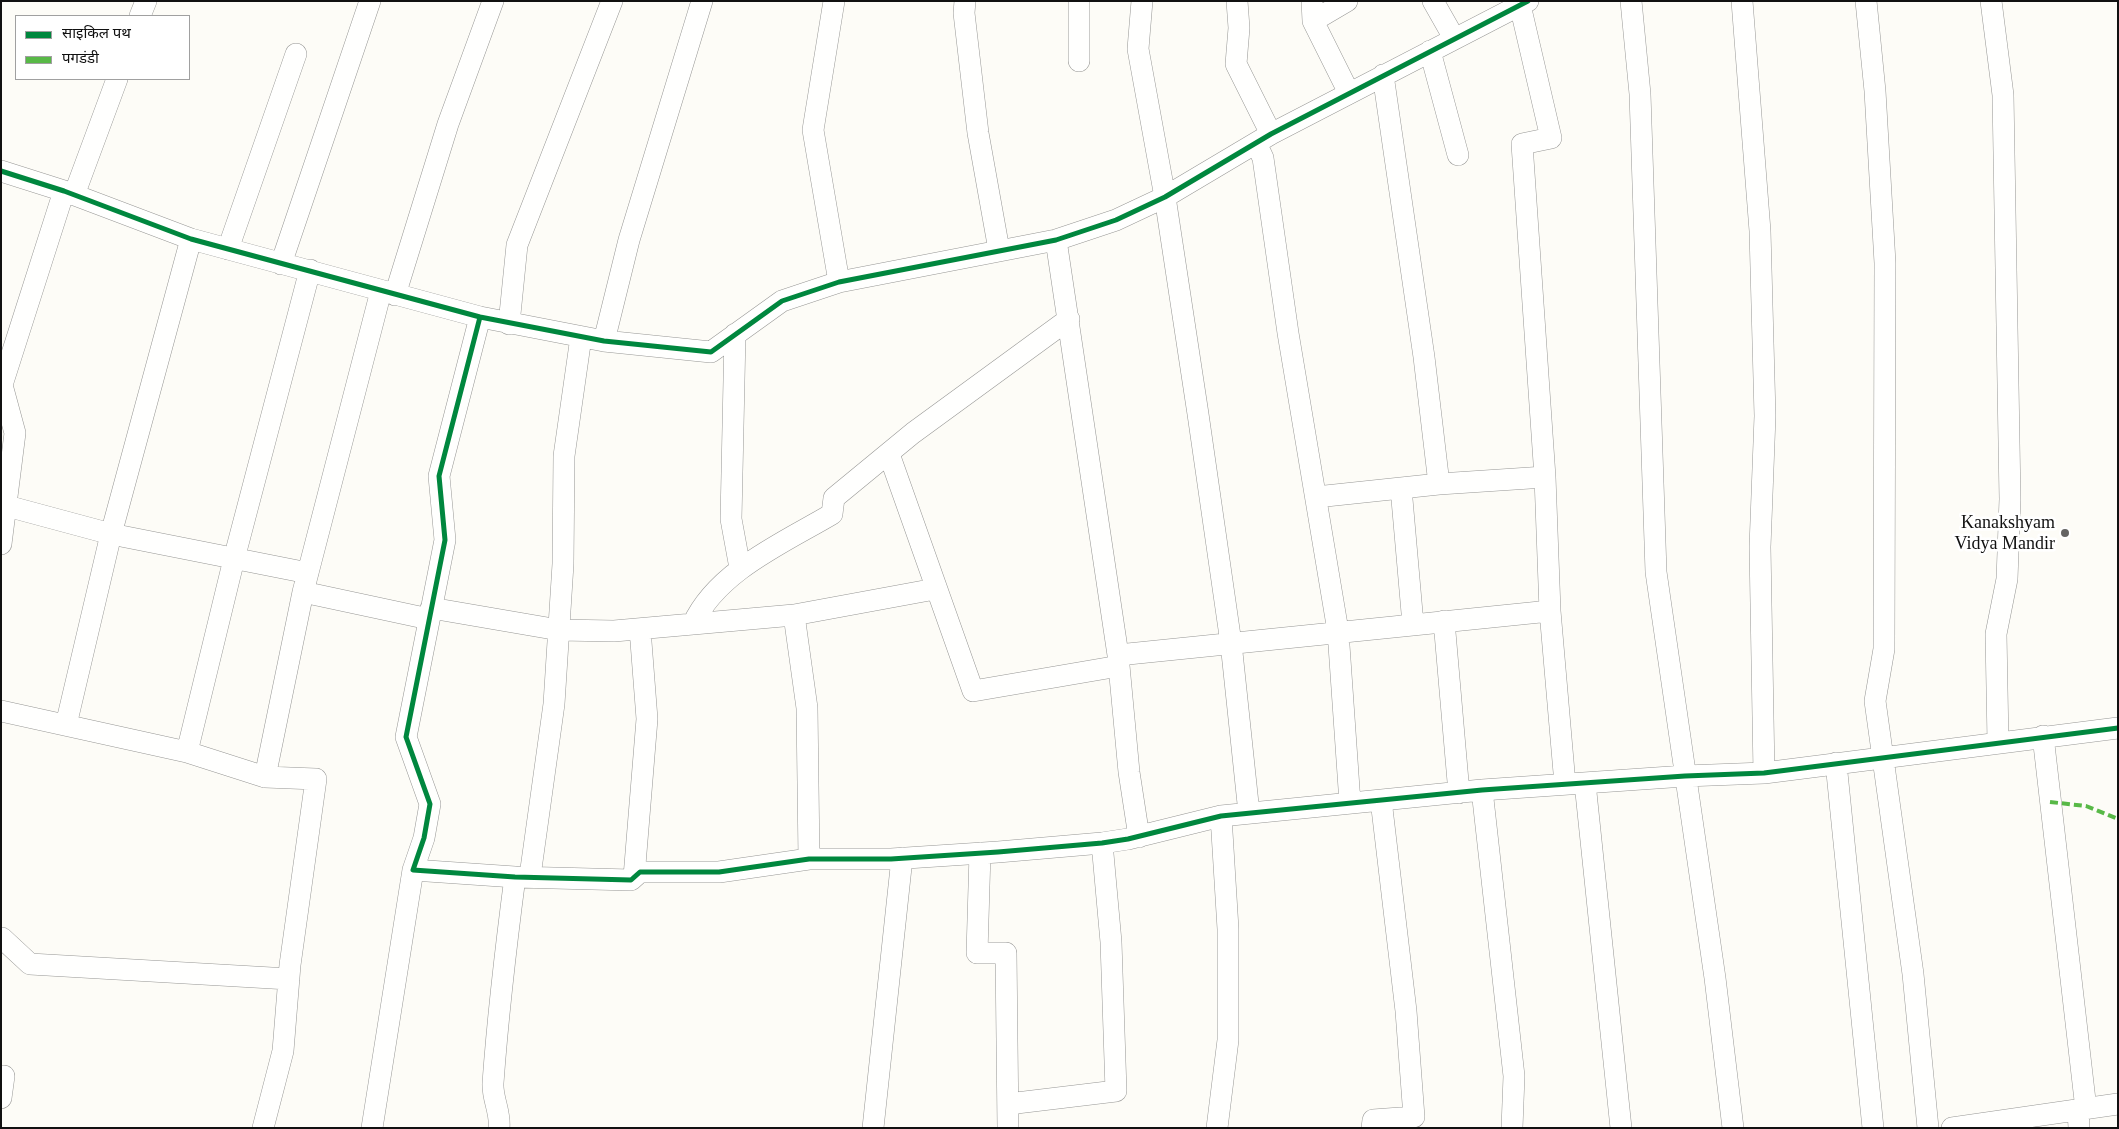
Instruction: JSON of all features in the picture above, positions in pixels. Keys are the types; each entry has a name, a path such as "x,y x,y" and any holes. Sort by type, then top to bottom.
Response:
{"street":[{"path":"140,15 146,1"},
{"path":"281,264 370,1"},
{"path":"265,777 306,583 388,293 493,1"},
{"path":"509,324 517,245 612,1"},
{"path":"604,341 629,240 702,1"},
{"path":"834,1 814,130 839,282"},
{"path":"966,1 964,13 978,133 999,250"},
{"path":"1079,1 1079,60"},
{"path":"1142,1 1138,49 1165,197 1231,643 1249,814"},
{"path":"1236,1 1239,28 1236,64 1264,138 1264,158 1288,333 1338,632 1350,803"},
{"path":"1347,1 1312,11 1349,93"},
{"path":"1432,1 1454,38"},
{"path":"1631,1 1640,94 1656,572 1684,776 1715,978 1733,1128"},
{"path":"1742,1 1760,231 1764,416 1760,547 1764,773"},
{"path":"1866,1 1875,91 1885,263 1884,649 1875,701 1882,757 1889,787 1913,974 1928,1128"},
{"path":"1991,1 2003,94 2009,470 2007,580 1996,634 1998,742"},
{"path":"1,171 69,193 190,238 480,317 604,341 711,352 782,301 839,282 1056,240 1116,220 1165,197 1264,138 1524,3 1551,138 1522,144 1545,477 1550,611 1621,1128"},
{"path":"1430,51 1458,155"},
{"path":"228,249 296,54"},
{"path":"1383,75 1424,357 1439,484"},
{"path":"1,544 7,506 8,433 2,385 69,193 117,80"},
{"path":"66,725 111,534 190,238"},
{"path":"1056,240 1118,660 1129,772 1139,837"},
{"path":"187,752 234,558 310,270"},
{"path":"372,1128 413,870 424,838 430,804 406,737 445,540 439,476 480,317"},
{"path":"693,624 700,610 740,568 832,514 834,498 889,454 1069,319"},
{"path":"735,334 731,519 740,568"},
{"path":"499,1128 500,1121 492,1092 499,1001 554,704 563,564 564,456 581,337"},
{"path":"889,454 935,589 973,691 1118,660 1231,643 1550,611"},
{"path":"1316,497 1439,484 1545,477"},
{"path":"1401,488 1413,624"},
{"path":"7,506 111,534 234,558 306,583 430,614 559,630 614,631 794,615 935,589"},
{"path":"794,615 808,708 809,859"},
{"path":"1444,621 1459,793"},
{"path":"634,877 647,720 640,629"},
{"path":"1,711 187,752 265,777 316,779 289,979 283,1051 263,1128"},
{"path":"413,870 522,877 631,880 640,872 719,872 809,859 902,858 1102,843 1139,837 1221,816 1482,790 1684,776 1764,773 2043,736 2118,728"},
{"path":"2043,736 2081,1116"},
{"path":"1836,764 1873,1128"},
{"path":"1482,790 1514,1076 1512,1128"},
{"path":"1372,1128 1373,1120 1414,1117 1406,1012 1381,800"},
{"path":"1217,1128 1228,1040 1228,929 1221,816"},
{"path":"1008,1104 1116,1091 1111,942 1102,843"},
{"path":"980,853 977,953 1006,953 1008,1128"},
{"path":"873,1128 902,858"},
{"path":"2,938 30,964 289,979"},
{"path":"1,1076 4,1076 1,1098"},
{"path":"1966,1127 2081,1116 2118,1104"}],"marked path":[{"path":"2050,802 2086,806 2118,819"}],"cycle path":[{"path":"1,171 64,191 191,239 480,317 604,341 711,352 782,301 839,282 1056,240 1116,220 1165,197 1271,134 1528,1"},
{"path":"480,317 439,476 445,540 406,737 430,804 424,838 413,870 515,877 631,880 640,872 719,872 809,859 891,859 998,852 1128,839 1221,816 1482,790 1685,776 1764,773 2118,728"}],"place":[{"name":"Kanakshyam Vidya Mandir","path":"2065,533"}]}
